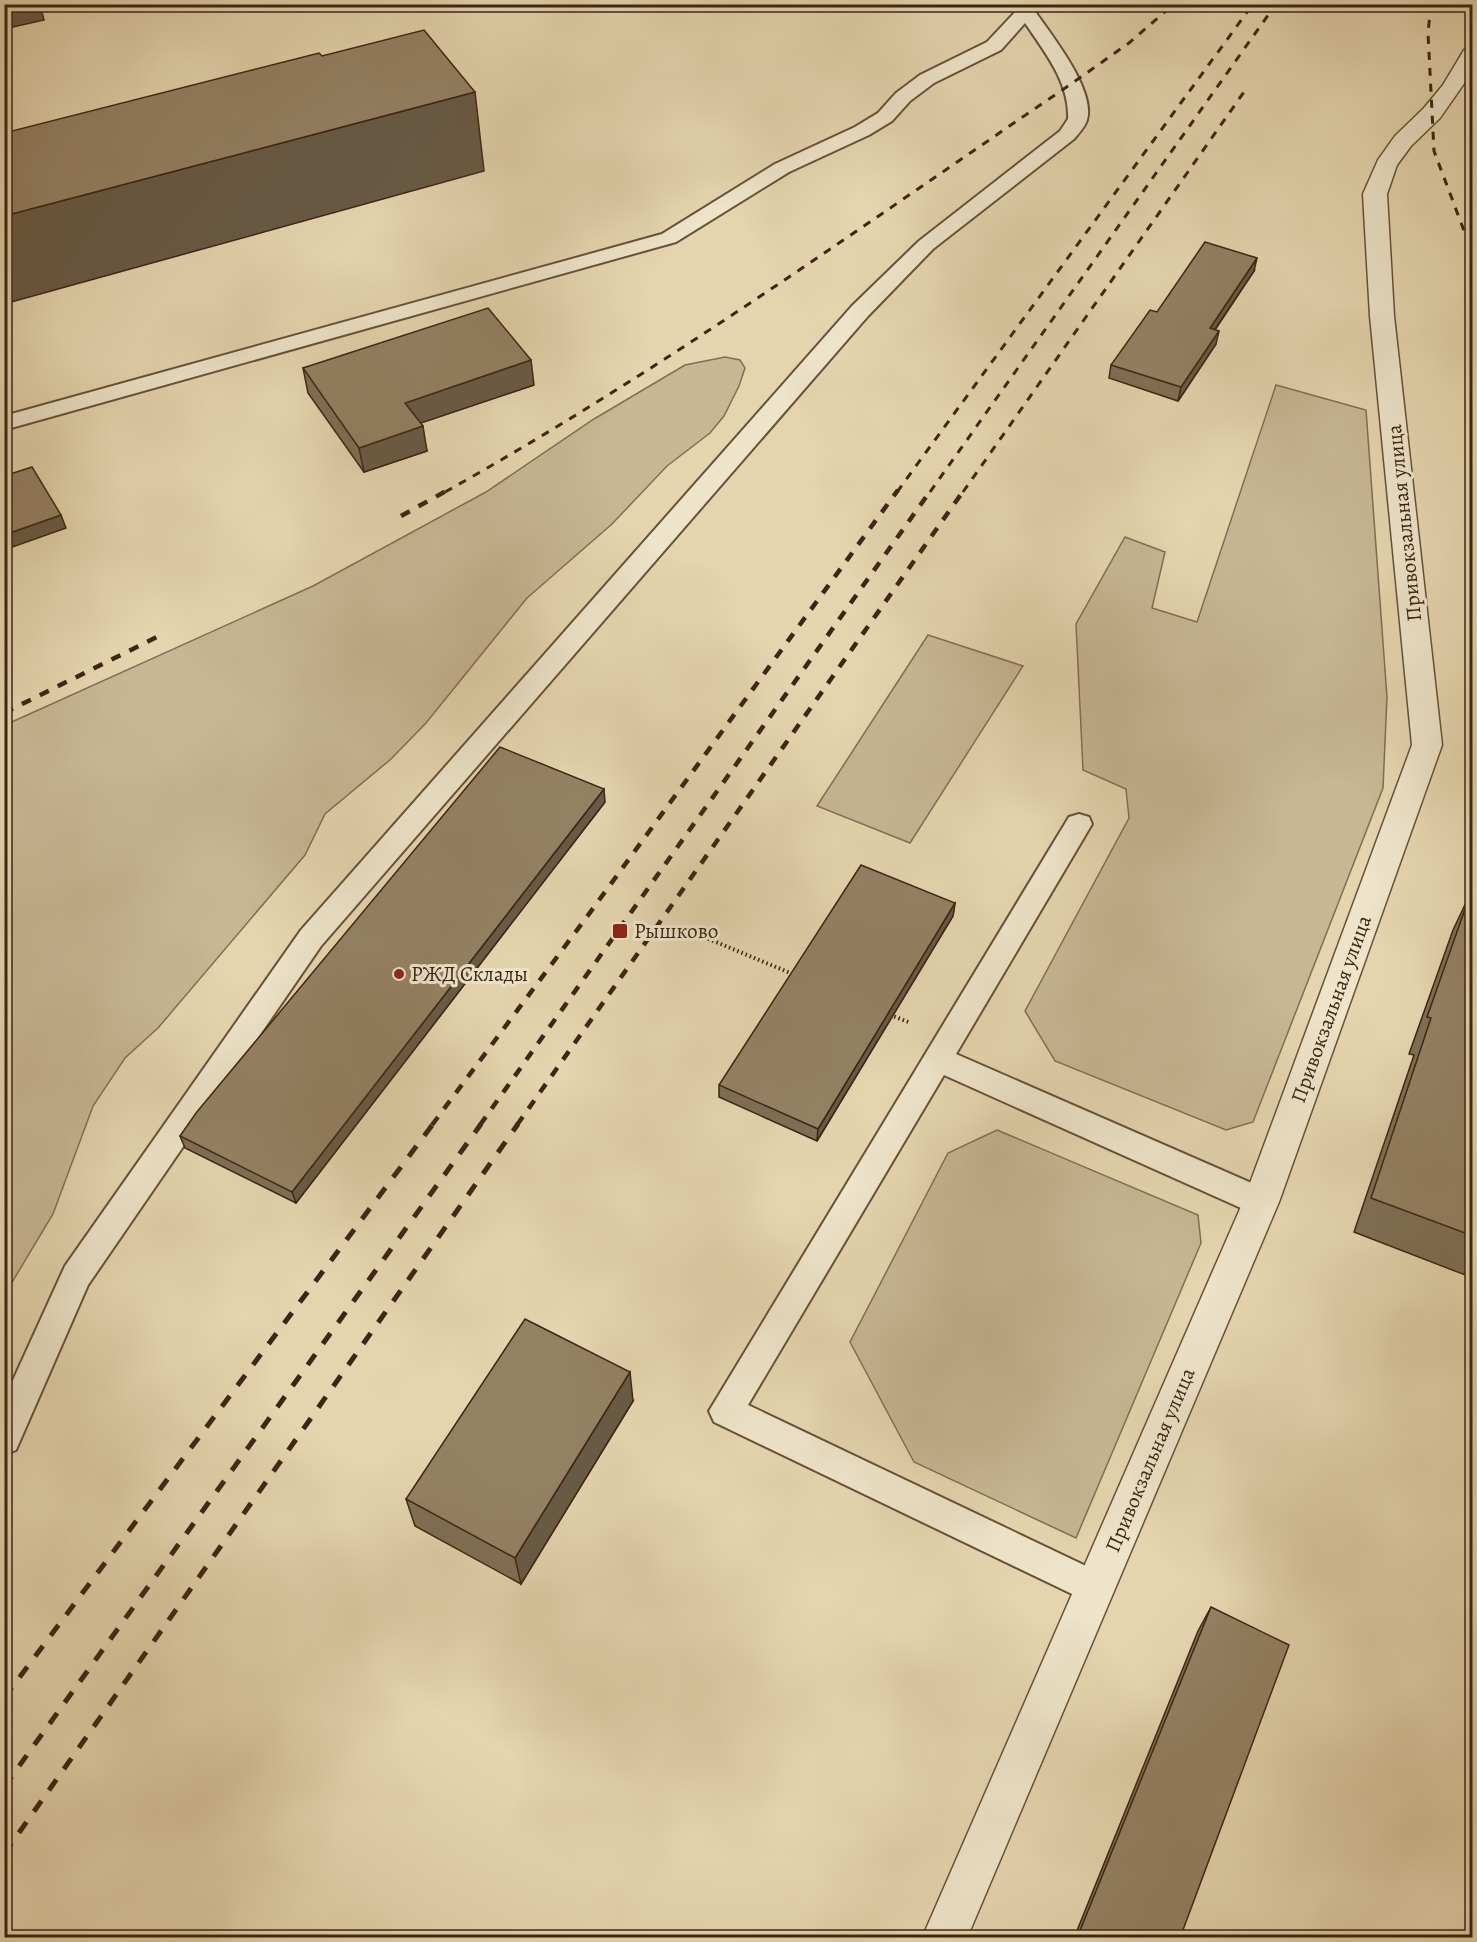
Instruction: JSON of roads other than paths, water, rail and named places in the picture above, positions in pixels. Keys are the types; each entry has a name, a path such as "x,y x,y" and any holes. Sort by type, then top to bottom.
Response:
{"street":[{"name":"Привокзальная улица","path":"944,1938 1261,1202 1427,745 1382,316 1375,194 1386,165 1402,141 1432,113 1452,88 1473,55"}],"lane":[{"path":"4,423 669,238 782,168 885,117 903,97 927,79 994,46 1029,8 1071,84 1078,105 1077,121 1060,140 926,245 860,311 311,938 76,1276 4,1439"},
{"path":"1079,824 726,1411 1095,1588"},
{"path":"943,1049 1261,1202"}],"railway":[{"path":"445,492 606,396 762,295 1071,84 1129,43 1174,4"},
{"path":"897,492 1253,4"},
{"path":"930,492 1276,4"},
{"path":"1431,4 1428,33 1434,151 1472,252"},
{"path":"963,492 1244,92"},
{"path":"401,516 448,490"},
{"path":"432,1125 898,490"},
{"path":"480,1125 931,490"},
{"path":"517,1125 964,490"},
{"path":"4,713 163,634"},
{"path":"4,1698 433,1124"},
{"path":"4,1787 481,1124"},
{"path":"4,1854 518,1124"}],"place":[{"name":"Рышково","path":"620,931"},
{"name":"РЖД Склады","path":"399,974"}]}
